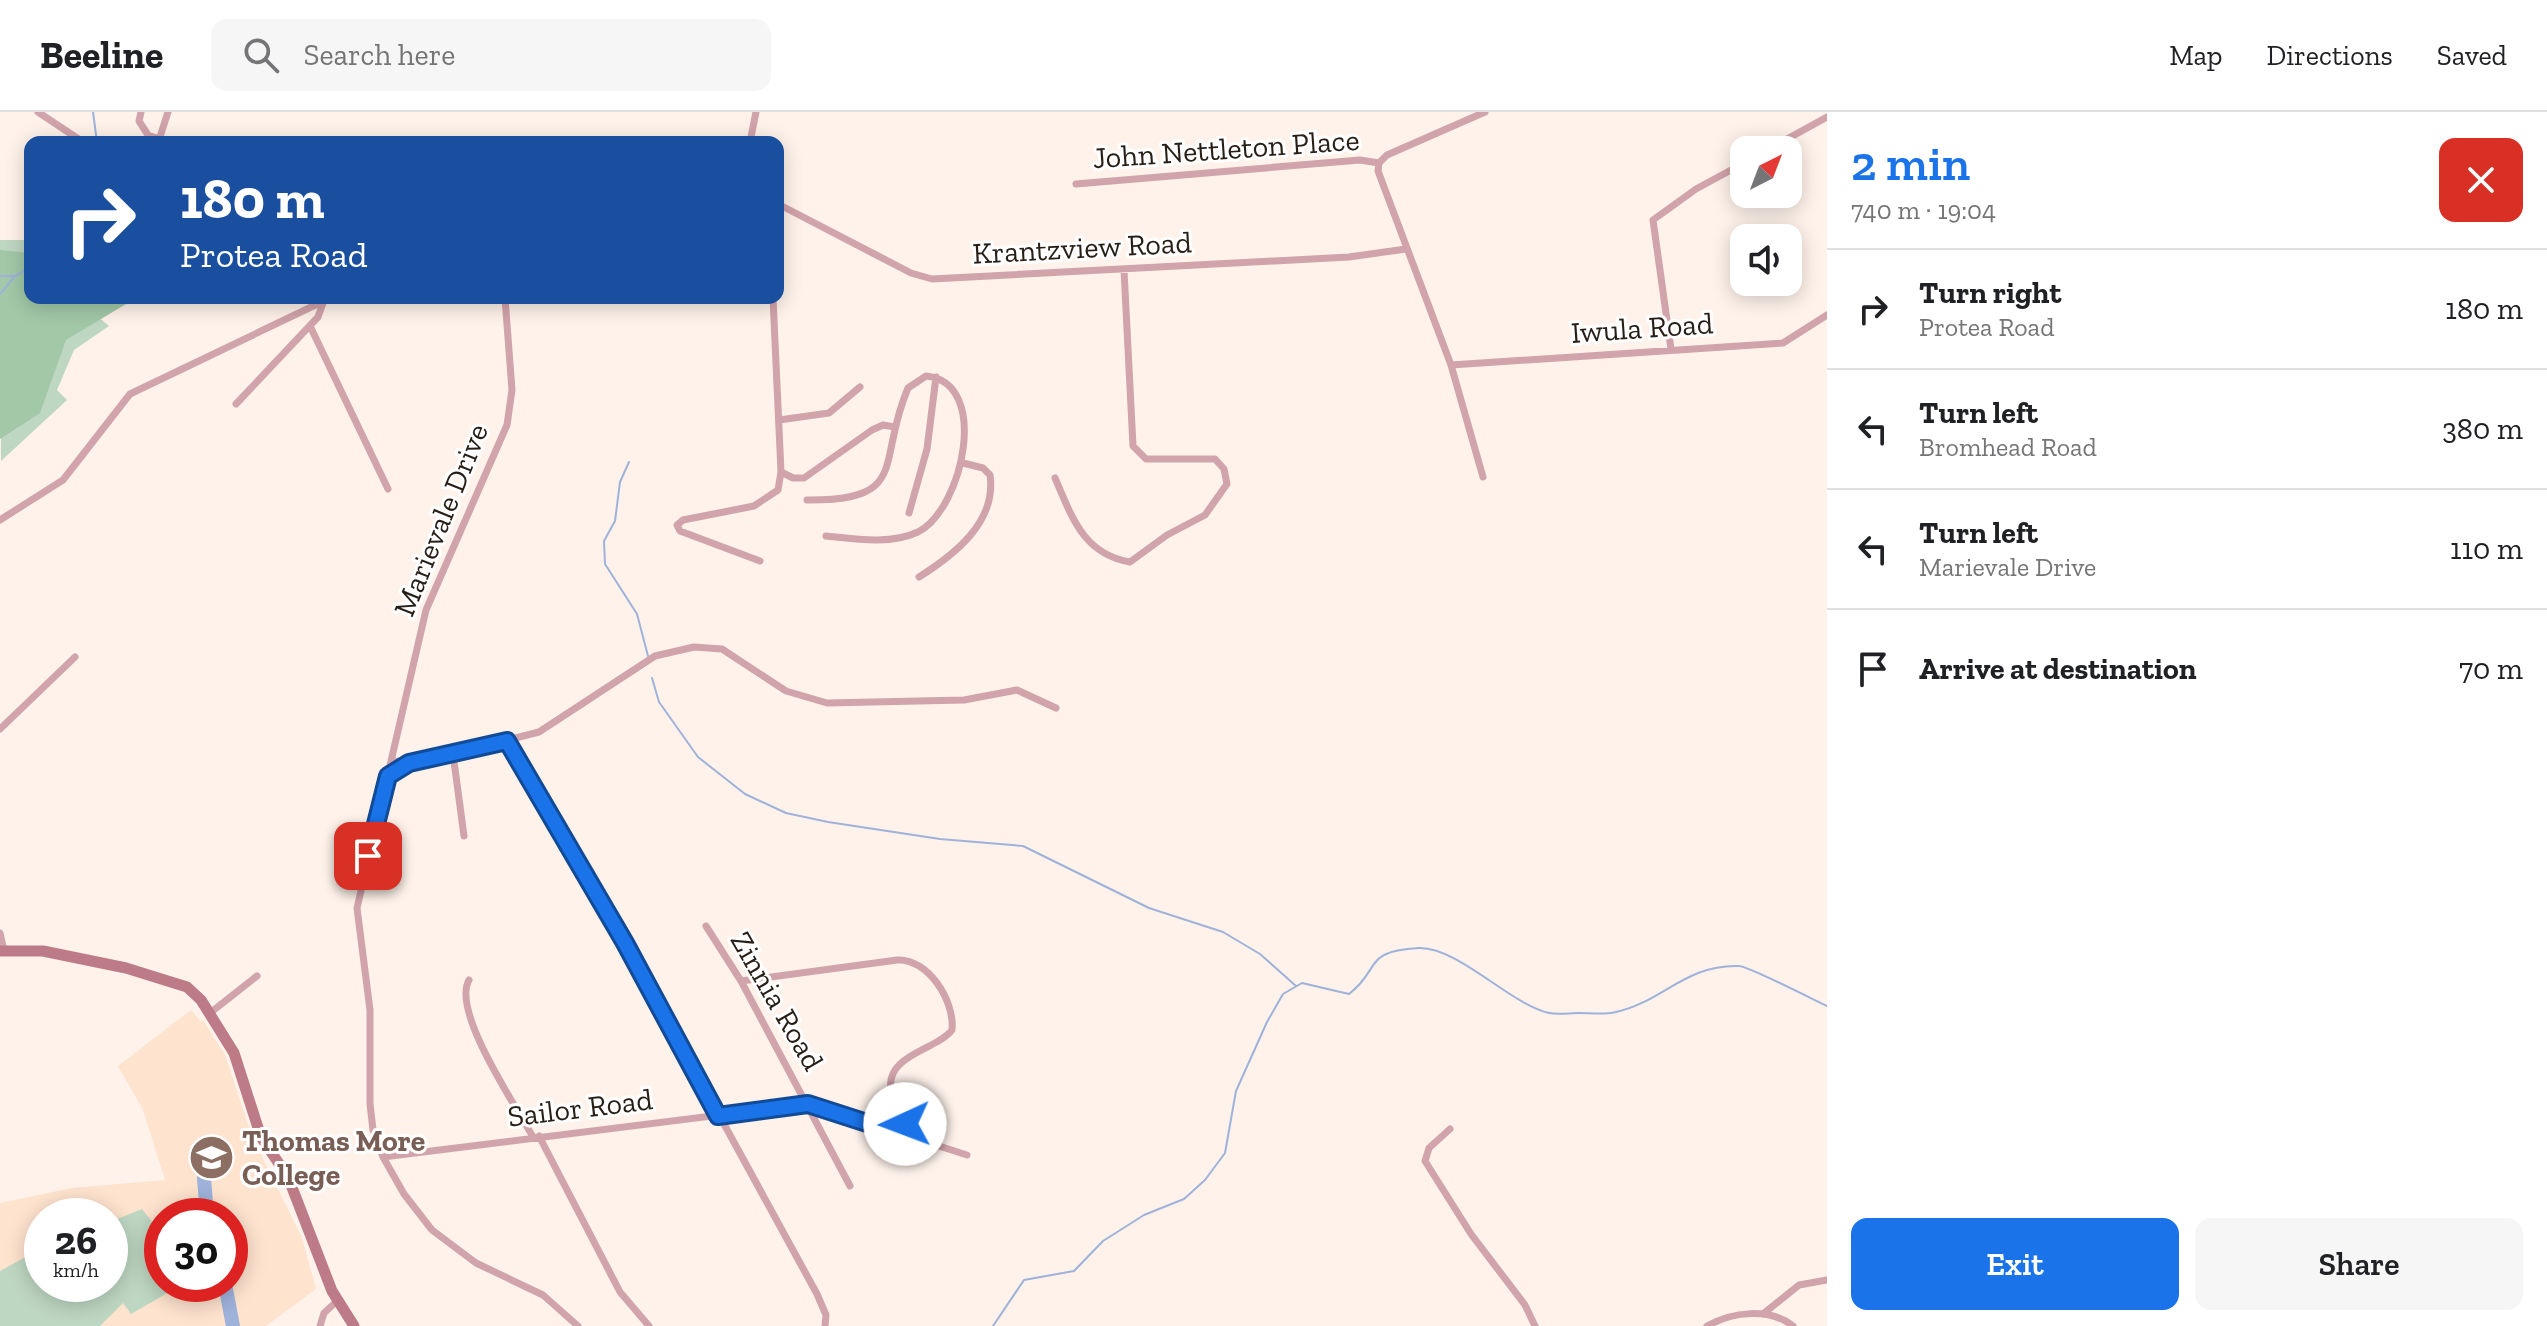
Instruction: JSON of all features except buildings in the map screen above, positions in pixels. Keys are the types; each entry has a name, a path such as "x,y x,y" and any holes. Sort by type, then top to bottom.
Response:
{"main road":[{"path":"2,951 43,951 163,978 187,987 210,1013 234,1053 261,1137 288,1177 336,1302 354,1326"}],"street":[{"path":"38,112 74,136"},
{"path":"141,112 139,121 144,130 153,136"},
{"path":"160,136 168,112"},
{"path":"751,136 756,112"},
{"path":"1483,477 1451,365 1378,175 1379,163 1389,154 1485,112"},
{"path":"1792,136 1827,117"},
{"name":"John Nettleton Place","path":"1076,184 1360,160 1379,163"},
{"path":"1671,349 1653,220 1696,189 1730,171"},
{"name":"Krantzview Road","path":"784,207 911,273 932,279 1357,257 1406,249"},
{"path":"1055,478 1077,529 1087,541 1108,557 1130,562 1167,535 1205,515 1227,484 1224,469 1215,459 1146,459 1133,446 1124,270"},
{"path":"0,520 63,480 130,394 318,304"},
{"path":"236,404 318,317 324,304"},
{"name":"Marievale Drive","path":"506,304 512,379 507,425 426,610 357,908 370,1010 371,1120 391,1173 422,1218 441,1238 476,1263 543,1295 578,1326"},
{"path":"760,561 680,531 677,525 766,501 778,490 781,472 773,304"},
{"name":"Iwula Road","path":"1451,365 1787,342 1827,315"},
{"path":"310,326 388,489"},
{"path":"909,513 927,449 936,377"},
{"path":"807,500 843,500 871,490 883,477 908,388 920,378 936,377 949,384 958,398 963,463 944,508 917,532 864,540 826,536"},
{"path":"779,420 829,413 860,387"},
{"path":"781,472 793,478 804,478 872,430 883,425 895,427"},
{"path":"919,577 959,549 979,522 989,493 990,475 983,468 963,463"},
{"path":"391,761 409,763 453,754 551,727 655,656 694,647 722,649 786,691 827,703 964,700 1017,690 1056,708"},
{"path":"0,729 75,657"},
{"path":"507,741 625,943 817,1294 826,1315 825,1326"},
{"path":"453,754 464,836"},
{"path":"388,776 409,763"},
{"name":"Zinnia Road","path":"706,926 741,981 850,1186"},
{"path":"0,933 2,951"},
{"path":"741,981 897,960 915,962 930,975 947,1003 952,1030 938,1043 913,1054 896,1072 891,1090 906,1119 901,1134"},
{"path":"210,1013 257,976"},
{"path":"469,980 464,988 469,1017 620,1292 649,1326"},
{"name":"Sailor Road","path":"383,1157 808,1104 967,1155"},
{"path":"1450,1129 1429,1148 1425,1161 1471,1234 1525,1305 1535,1326"},
{"path":"391,1173 401,1154"},
{"path":"1763,1314 1799,1285 1827,1280"},
{"path":"320,1326 324,1313 336,1302"},
{"path":"1707,1326 1727,1318 1763,1314 1793,1326"}],"shaded area":[{"name":"Thomas More College","path":"191,1010 201,1022 203,1020 225,1055 252,1136 302,1238 316,1289 266,1326 0,1326 0,1203 24,1198 72,1188 165,1180 143,1110 118,1066"}],"green space":[{"path":"0,240 24,240 24,304 82,304 109,326 74,350 57,390 67,400 1,461"},
{"path":"0,250 24,252 24,304 126,304 66,340 40,413 0,439"},
{"path":"142,1209 144,1212 144,1302 152,1302 131,1314 123,1303 100,1326 0,1326 0,1271 24,1258 24,1302 128,1302 128,1215"}],"waterway":[{"path":"93,112 96,136"},
{"path":"0,294 15,276 24,271"},
{"path":"0,276 15,276"},
{"path":"629,462 620,482 615,521 604,541 605,564 637,614 648,656"},
{"path":"652,678 659,702 698,757 745,794 786,813 828,822 940,839 1023,846 1149,908 1223,932 1260,954 1296,986"},
{"path":"993,1326 1024,1280 1074,1271 1103,1241 1144,1215 1184,1199 1205,1180 1225,1153 1236,1091 1267,1022 1283,994 1302,983 1349,994 1380,958 1389,953 1419,948 1450,956 1518,999 1553,1014 1616,1012 1704,971 1739,966 1827,1006"},
{"path":"204,1178 206,1198"},
{"path":"228,1302 233,1326"}],"place":[{"name":"Thomas More College","path":"211,1158"}],"route":[{"path":"368,856 388,776 409,763 507,741 625,943 718,1116 808,1104 901,1134 905,1124"}]}
